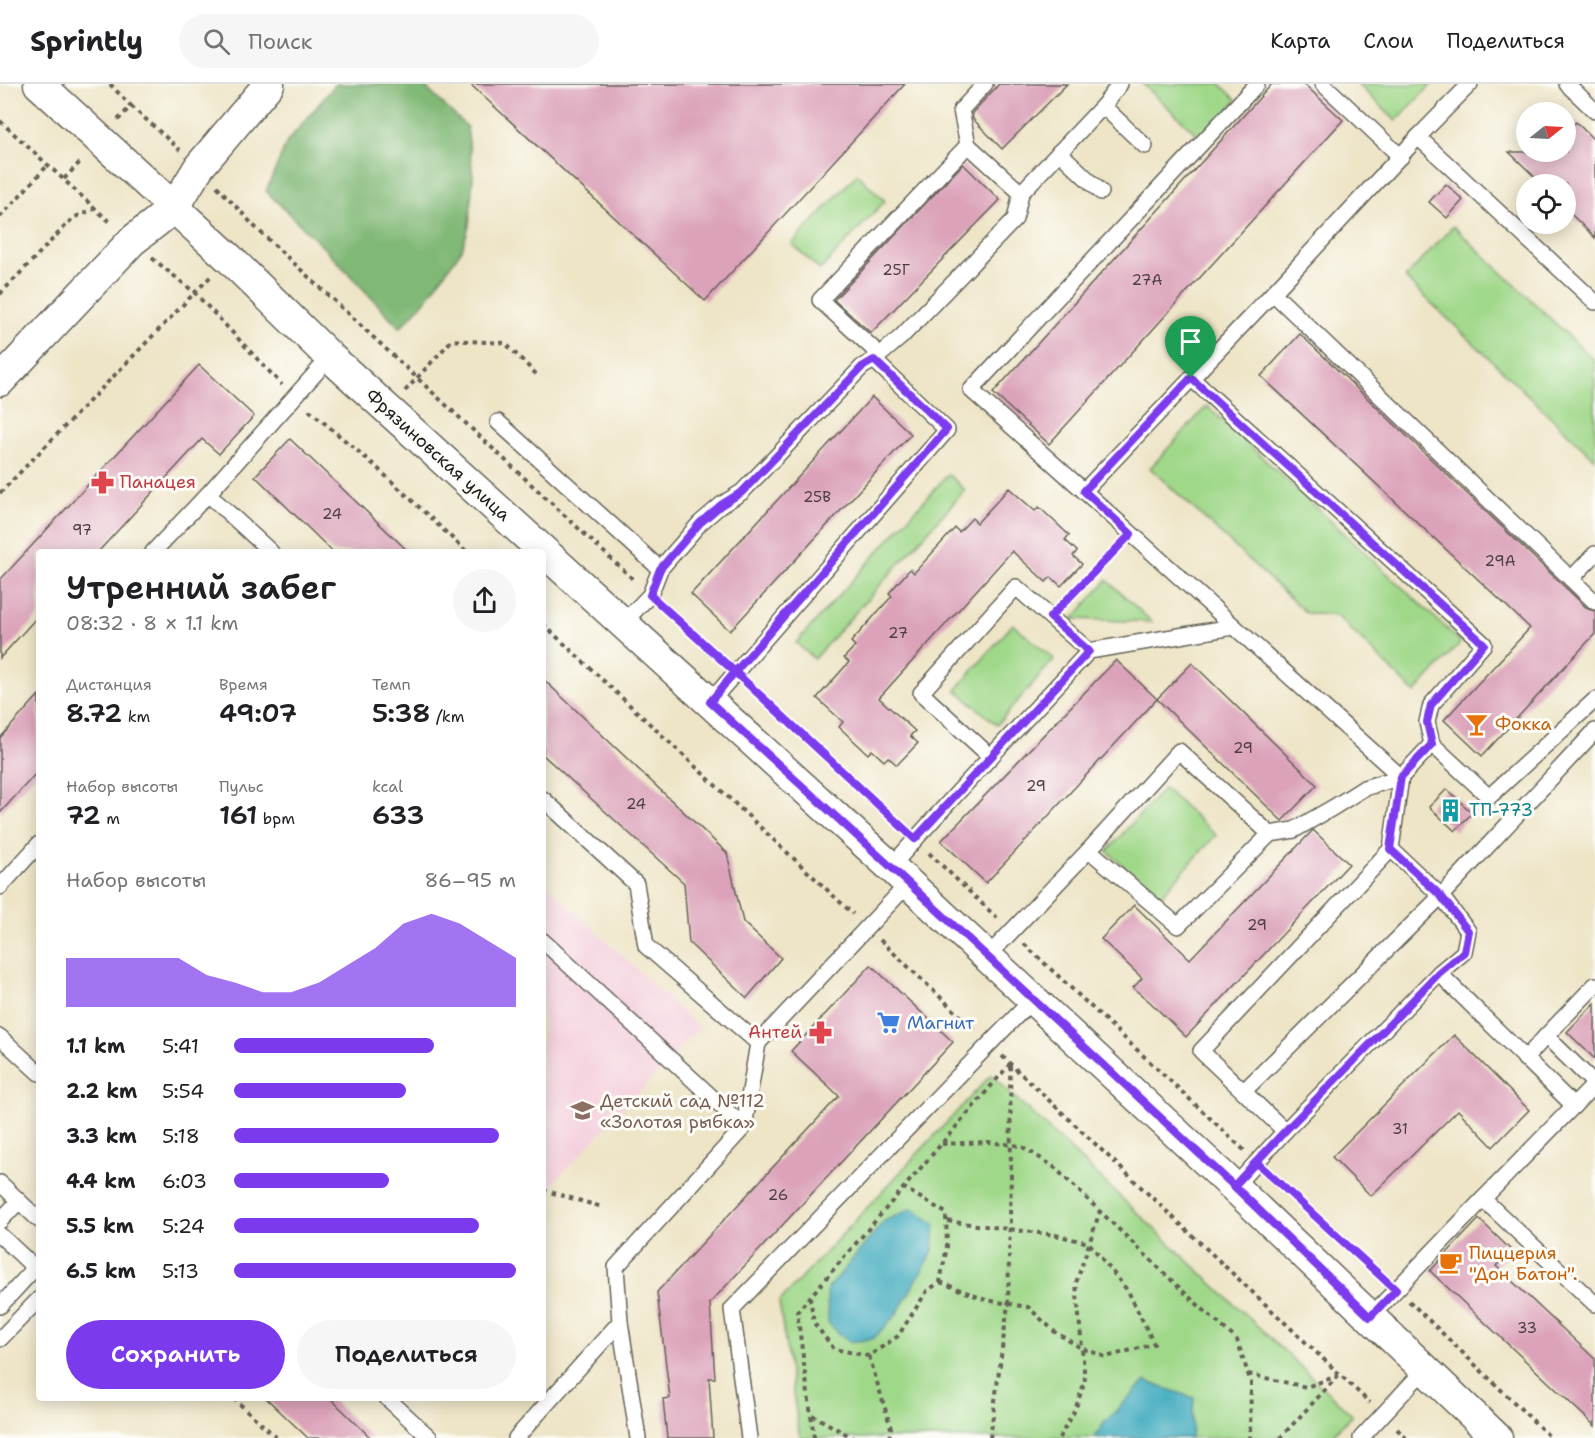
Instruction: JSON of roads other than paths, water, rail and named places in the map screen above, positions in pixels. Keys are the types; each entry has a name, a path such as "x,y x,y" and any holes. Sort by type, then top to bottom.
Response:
{"street":[{"name":"Фрязиновская улица","path":"39,84 230,259 330,357 542,549"},
{"path":"0,381 132,241 174,208 199,167 269,84"},
{"name":"Фрязиновская улица","path":"546,553 900,875 1234,1186 1497,1438"}],"lane":[{"path":"985,84 961,111 968,145 1021,193"},
{"path":"623,623 650,595 660,569 700,523 721,505 742,492 862,367 901,337 1014,219 1021,193 1103,106 1120,84"},
{"path":"1257,84 971,390 1401,777"},
{"path":"1323,84 1401,157"},
{"path":"1084,491 1470,84"},
{"path":"1567,84 1595,111"},
{"path":"1103,106 1145,146"},
{"path":"1418,137 1595,302"},
{"path":"710,702 947,429 820,300 968,145"},
{"path":"1059,152 1101,192"},
{"path":"1273,292 1595,602"},
{"path":"156,549 330,357"},
{"path":"1191,378 1484,644 1431,705 1427,722 1432,744 1489,797 1595,700"},
{"path":"498,422 660,569"},
{"path":"208,494 261,549"},
{"path":"1571,579 1595,554"},
{"path":"991,757 921,693 1016,587 1089,651"},
{"path":"638,1438 620,1322 616,1267 744,1127 758,1043 900,875 915,839 1089,651 1233,627"},
{"path":"1244,1092 1441,896 1595,731"},
{"path":"1089,850 1178,926 1270,834 1294,830 1364,788 1401,777 1432,744"},
{"path":"987,957 1179,751 1270,834"},
{"path":"1285,1131 1201,1052 1390,849 1401,777"},
{"path":"546,802 636,884 646,946 758,1043"},
{"path":"0,887 36,847"},
{"path":"1234,1186 1439,973 1464,952 1468,931 1441,896 1390,849"},
{"path":"546,944 744,1127"},
{"path":"1439,973 1574,1106"},
{"path":"1525,1059 1595,985"},
{"path":"749,1438 732,1309 1033,999"},
{"path":"1370,1317 1595,1084 1546,1036"},
{"path":"0,1037 36,1070"},
{"path":"0,1183 36,1217"},
{"path":"1483,1199 1595,1304"},
{"path":"0,1221 19,1201"},
{"path":"0,1235 35,1268 0,1306"},
{"path":"0,1339 36,1302"},
{"path":"516,1438 620,1322"},
{"path":"1361,1438 1425,1370"},
{"path":"390,1401 430,1438"}],"water":[{"path":"913,1208 935,1224 933,1252 896,1315 873,1339 849,1342 828,1323 827,1290 884,1221"},
{"path":"1145,1381 1194,1398 1191,1438 1094,1438 1104,1423"}],"place":[{"name":"Панацея","path":"102,482"},
{"name":"Фокка","path":"1477,724"},
{"name":"ТП-773","path":"1451,810"},
{"name":"Магнит","path":"889,1023"},
{"name":"Антей","path":"820,1032"},
{"name":"Детский сад №112 «Золотая рыбка»","path":"582,1111"},
{"name":"Пиццерия \"Дон Батон\".","path":"1451,1263"}]}
